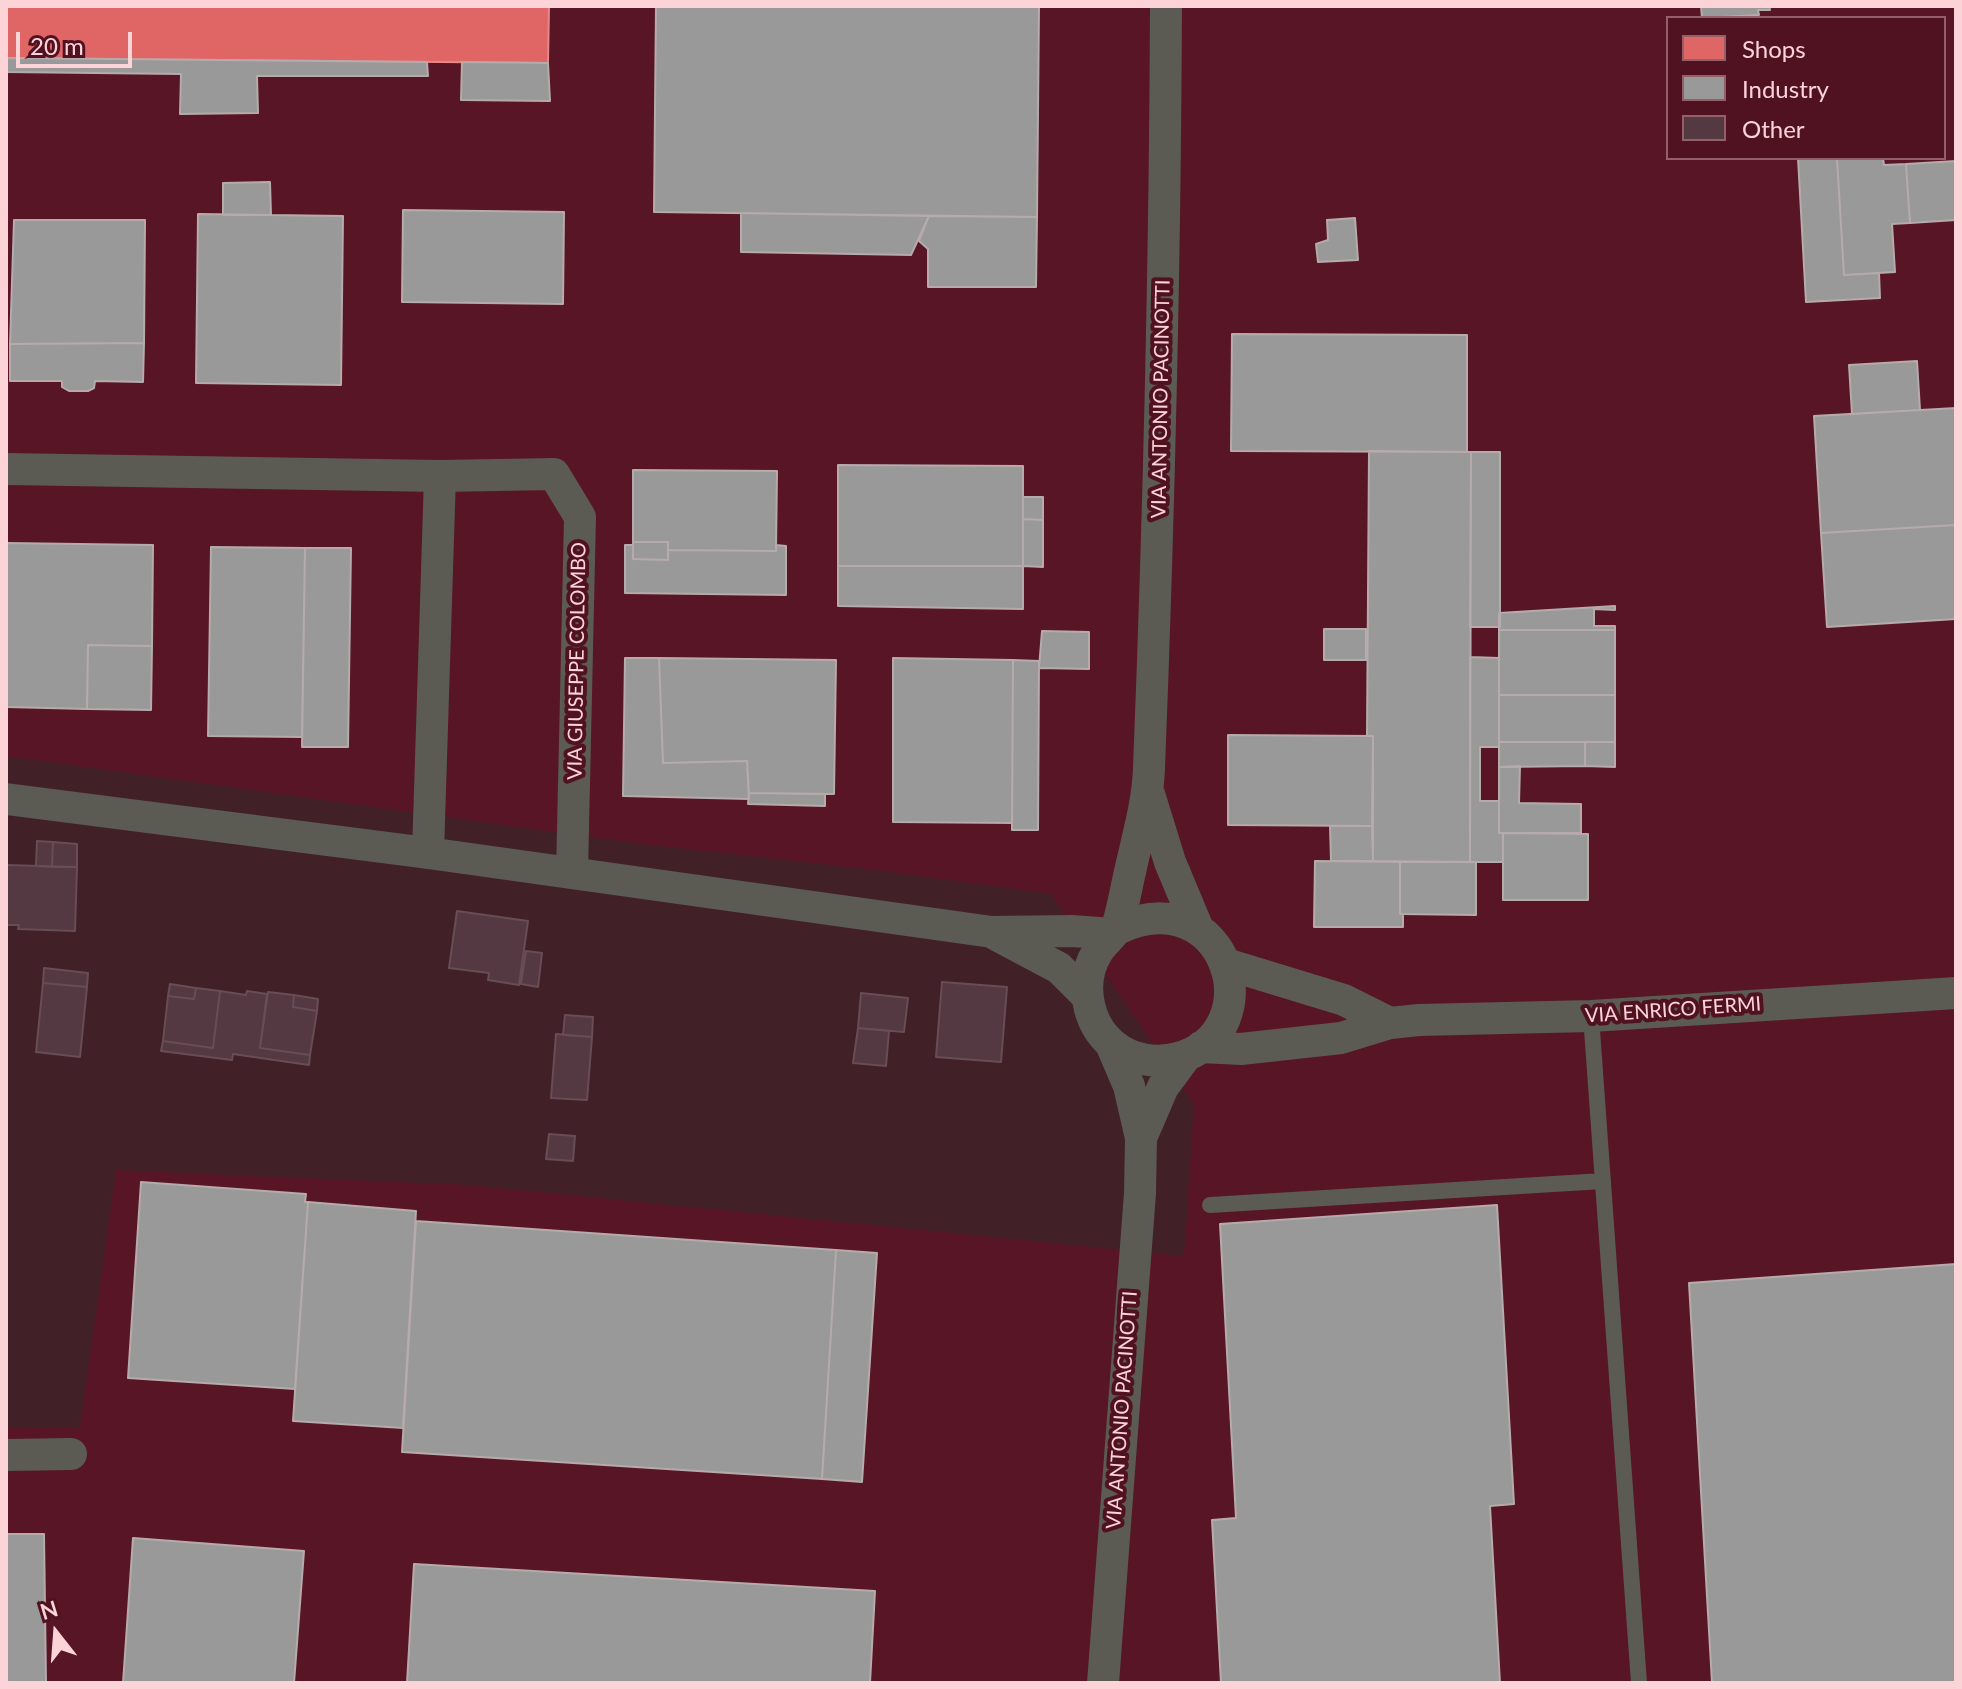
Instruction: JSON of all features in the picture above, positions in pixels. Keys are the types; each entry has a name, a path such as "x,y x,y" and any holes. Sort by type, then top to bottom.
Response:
{"street":[{"name":"VIA ANTONIO PACINOTTI","path":"1103,1683 1128,1319 1140,1193 1141,1138 1129,1086 1111,1044 1094,1022 1086,995 1088,973 1097,952 1114,932 1148,791 1165,219 1166,6"},
{"name":"VIA GIUSEPPE COLOMBO","path":"6,469 440,476 554,474 580,517 572,873"},
{"path":"428,853 440,476"},
{"name":"VIA ANTONIO PACINOTTI","path":"1141,1138 1163,1087 1193,1052 1215,1035 1224,1019 1230,991 1226,964 1215,944 1198,929 1170,862 1148,791"},
{"path":"6,799 428,853 992,932 1114,932 1137,920 1157,917 1179,920 1198,929"},
{"path":"992,932 1059,968 1086,995"},
{"path":"1226,964 1344,1000 1390,1023"},
{"name":"VIA ENRICO FERMI","path":"1390,1023 1591,1016 1956,993"},
{"path":"1111,1044 1127,1054 1146,1060 1166,1061 1193,1052 1341,1038 1390,1023"},
{"path":"6,1455 71,1454"}],"lane":[{"path":"1591,1016 1639,1683"},
{"path":"1210,1205 1603,1181"}],"shaded area":[{"path":"6,6 1956,6 1956,1683 6,1683 6,1427 80,1427 116,1170 469,1185 1184,1256 1194,1105 1051,894 875,870 641,844 6,756"}],"building: Shops":[{"path":"6,6 549,6 548,63 6,58"}],"building: Industry":[{"path":"656,6 1039,6 1037,217 654,212"},
{"path":"1701,6 1769,6 1770,10 1758,10 1759,15 1702,16"},
{"path":"6,58 427,62 428,76 257,76 258,113 180,114 181,74 6,72"},
{"path":"462,62 548,63 550,101 461,100"},
{"path":"1798,160 1837,160 1844,275 1879,273 1880,298 1806,302"},
{"path":"1837,160 1883,160 1884,165 1906,164 1910,223 1892,224 1895,272 1844,275"},
{"path":"1956,161 1956,220 1910,223 1906,164"},
{"path":"270,182 271,215 223,215 223,183"},
{"path":"403,210 564,212 563,304 402,302"},
{"path":"741,213 929,216 911,255 741,252"},
{"path":"198,214 343,216 341,385 196,383"},
{"path":"929,216 1037,217 1036,287 928,287 928,249 919,241"},
{"path":"1355,218 1358,260 1318,262 1316,244 1328,240 1327,220"},
{"path":"14,220 145,220 144,343 10,344"},
{"path":"1232,334 1467,335 1467,452 1231,451"},
{"path":"144,343 143,382 95,381 94,388 88,391 69,391 62,387 62,381 10,381 10,344"},
{"path":"1917,361 1920,410 1852,414 1849,365"},
{"path":"1956,408 1956,525 1821,533 1814,416"},
{"path":"1369,451 1471,452 1470,862 1373,861 1373,736 1367,736"},
{"path":"1471,452 1500,452 1500,627 1470,627"},
{"path":"838,465 1023,466 1023,566 838,566"},
{"path":"633,470 777,471 776,551 668,550 668,542 633,542"},
{"path":"1023,497 1043,497 1043,520 1023,519"},
{"path":"1023,519 1043,520 1043,567 1023,566"},
{"path":"1956,525 1956,619 1827,627 1821,533"},
{"path":"633,542 668,542 668,560 633,559"},
{"path":"6,543 153,545 152,646 88,645 87,709 6,707"},
{"path":"625,545 633,545 633,559 668,560 668,550 776,551 776,545 786,546 786,595 625,593"},
{"path":"211,547 305,548 302,737 208,736"},
{"path":"305,548 351,548 348,747 302,747"},
{"path":"838,566 1023,566 1023,609 838,606"},
{"path":"1615,606 1615,610 1594,609 1594,626 1615,626 1615,630 1499,630 1499,613"},
{"path":"1324,629 1366,629 1366,660 1324,660"},
{"path":"1499,630 1615,630 1615,695 1499,695"},
{"path":"1042,631 1089,632 1089,669 1039,668"},
{"path":"88,645 152,646 151,710 87,709"},
{"path":"1470,657 1499,658 1499,747 1480,747 1480,801 1499,801 1503,862 1470,862"},
{"path":"625,658 659,658 663,763 747,761 749,799 623,796"},
{"path":"659,658 836,660 834,794 749,793 747,761 663,763"},
{"path":"893,658 1013,660 1012,823 893,822"},
{"path":"1013,660 1039,661 1038,830 1012,830"},
{"path":"1499,695 1615,695 1615,742 1499,742"},
{"path":"1228,735 1373,736 1372,826 1228,825"},
{"path":"1499,742 1585,742 1585,766 1499,767"},
{"path":"1585,742 1615,742 1615,767 1585,766"},
{"path":"1520,766 1519,803 1581,804 1581,833 1499,833 1499,767"},
{"path":"749,793 825,794 825,806 748,804"},
{"path":"1330,826 1372,826 1373,861 1331,861"},
{"path":"1503,833 1588,834 1588,900 1503,900"},
{"path":"1315,861 1400,862 1403,927 1314,927"},
{"path":"1400,862 1476,862 1476,915 1400,914"},
{"path":"141,1182 306,1194 305,1202 308,1202 295,1389 128,1378"},
{"path":"308,1202 416,1211 403,1428 293,1421"},
{"path":"1497,1205 1514,1504 1490,1506 1500,1683 1221,1683 1212,1520 1236,1518 1220,1224"},
{"path":"416,1221 836,1250 822,1479 402,1452"},
{"path":"836,1250 877,1253 862,1482 822,1479"},
{"path":"1956,1264 1956,1683 1712,1683 1689,1283"},
{"path":"6,1534 44,1534 46,1683 6,1683"},
{"path":"133,1538 304,1551 294,1683 123,1683"},
{"path":"414,1564 875,1591 870,1683 407,1683"}],"building: Other":[{"path":"37,841 53,842 52,867 36,866"},
{"path":"53,842 77,844 77,867 52,867"},
{"path":"6,865 77,867 75,931 18,929 19,925 6,925"},
{"path":"457,911 528,921 519,985 488,980 489,973 449,968"},
{"path":"526,951 542,953 538,987 521,984"},
{"path":"44,968 88,973 87,987 43,983"},
{"path":"942,982 1007,987 1001,1062 936,1057"},
{"path":"43,983 87,987 80,1057 36,1052"},
{"path":"170,984 196,988 194,999 168,996"},
{"path":"196,988 220,991 213,1048 163,1041 168,996 194,999"},
{"path":"220,991 267,994 260,1048 310,1055 309,1065 233,1054 232,1060 161,1051 163,1041 213,1048"},
{"path":"268,992 294,995 293,1007 317,1011 310,1055 260,1048"},
{"path":"861,993 908,998 904,1032 858,1028"},
{"path":"294,995 318,999 317,1011 293,1007"},
{"path":"565,1015 593,1017 592,1037 563,1035"},
{"path":"858,1028 889,1031 886,1066 853,1063"},
{"path":"556,1034 592,1037 587,1100 551,1098"},
{"path":"549,1134 575,1136 573,1161 546,1159"}]}
